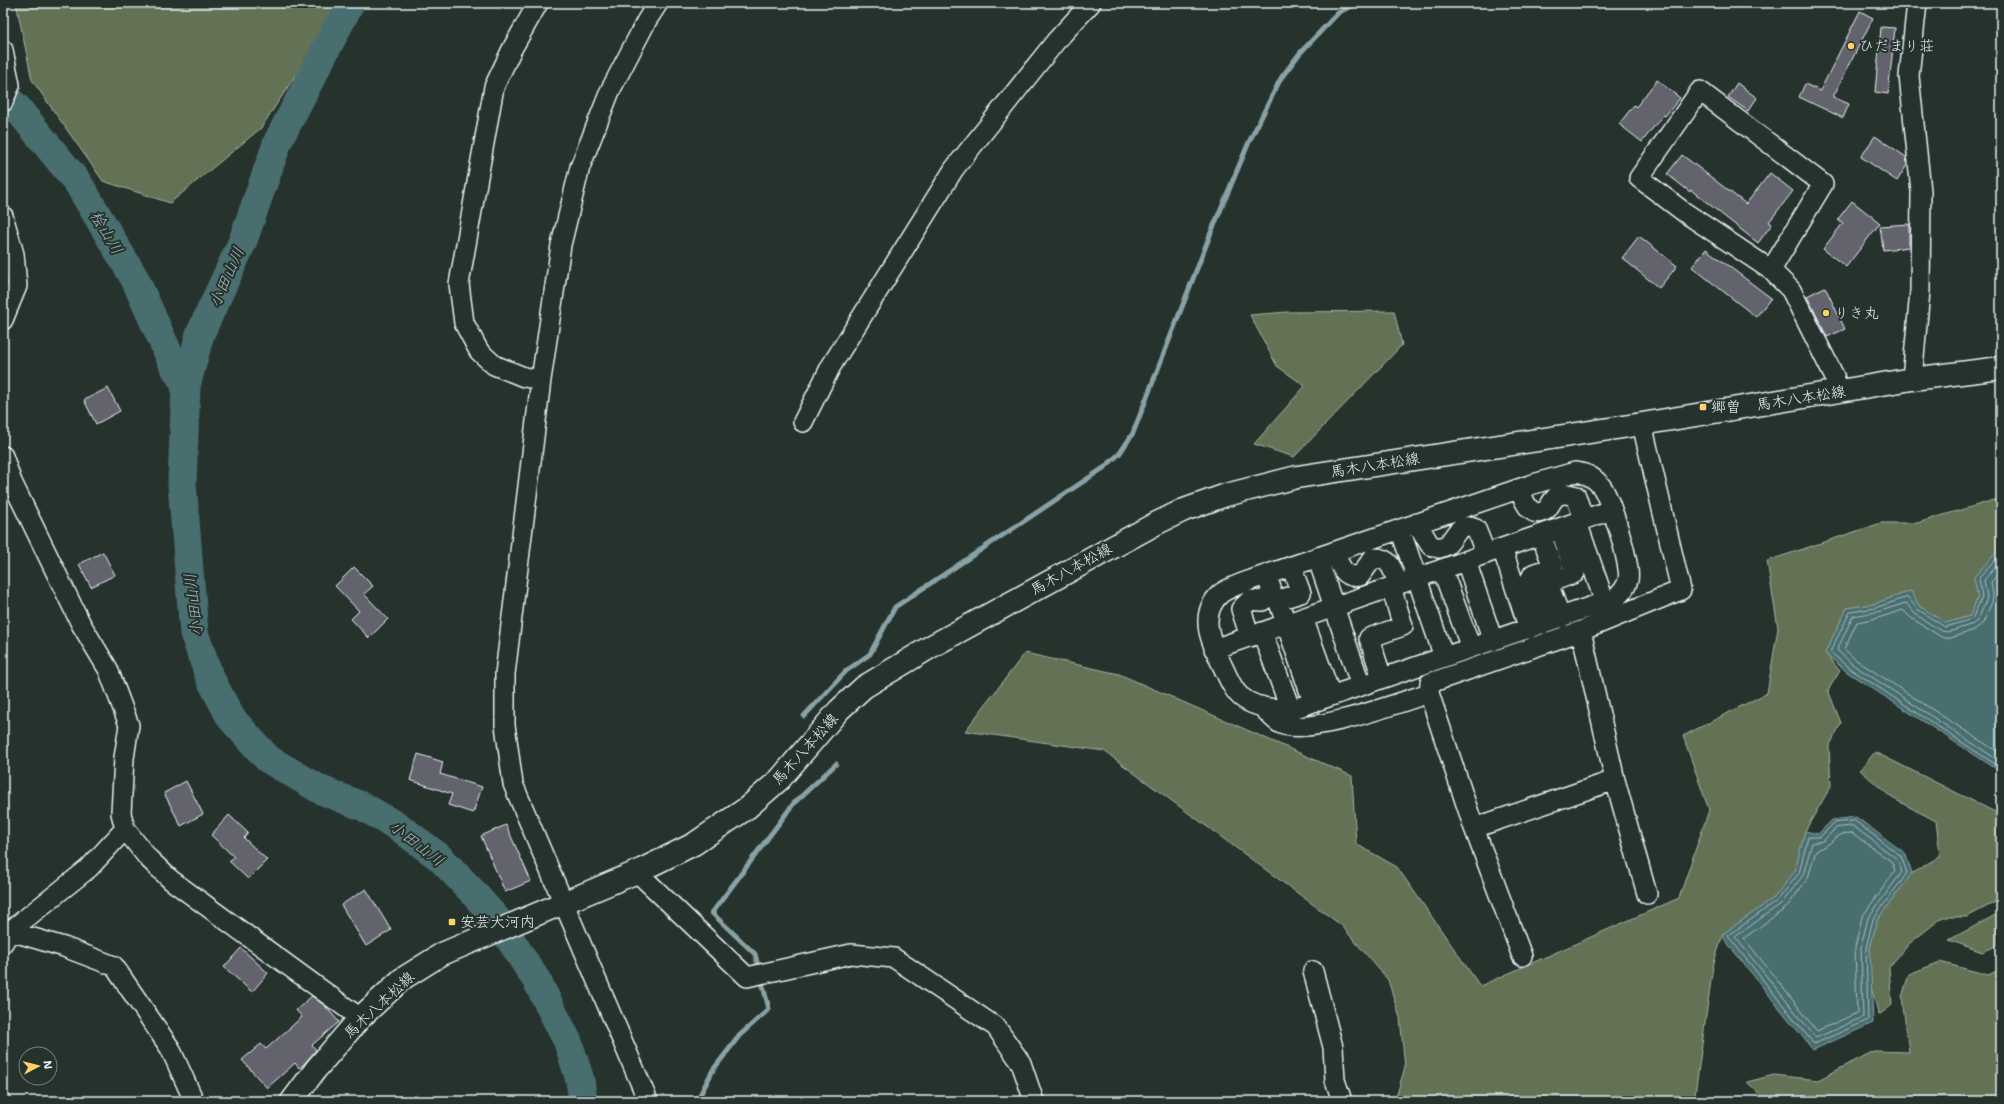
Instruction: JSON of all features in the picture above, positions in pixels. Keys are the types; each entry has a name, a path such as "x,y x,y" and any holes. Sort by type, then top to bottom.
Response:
{"main road":[{"name":"馬木八本松線","path":"292,1101 316,1069 360,1018 402,979 442,954 511,923 637,872 694,844 746,808 780,779 839,710 864,687 932,646 1100,553 1184,510 1244,490 1298,477 1642,424 1912,379 2001,368"}],"street":[{"path":"538,3 512,49 494,87 459,284 464,323 479,350 494,365 524,377 541,380"},
{"path":"648,1101 513,784 505,725 505,674 541,380 561,245 580,167 610,91 647,20 658,3"},
{"path":"803,422 831,366 954,169 1056,41 1091,3"},
{"path":"1912,379 1920,291 1921,191 1909,76 1916,3"},
{"path":"3,50 10,84 3,102"},
{"path":"1771,270 1823,184 1700,91 1640,178 1684,212 1771,270 1791,290 1834,376 1839,392"},
{"path":"3,216 14,254 17,286 3,320"},
{"path":"1522,956 1474,828 1429,693 1430,683 1581,631 1681,590 1642,424"},
{"path":"3,456 12,482 77,617 108,669 129,725 124,758 121,813 125,830 148,858 171,880 360,1018"},
{"path":"1575,472 1585,473 1602,486 1629,566 1629,580 1625,590 1616,598 1605,603 1361,686 1290,708 1275,709 1261,705 1241,697 1234,689 1214,649 1208,630 1208,620 1211,607 1220,594 1245,582 1519,489 1575,472"},
{"path":"1519,489 1527,507 1532,511 1538,512 1546,510 1555,497 1569,494 1576,496 1574,523 1575,573 1548,583 1560,618"},
{"path":"1214,649 1611,510"},
{"path":"1574,523 1605,603"},
{"path":"1409,526 1430,545 1439,548 1447,545 1460,528 1468,526 1476,529 1494,551 1536,626"},
{"path":"1409,526 1417,578 1444,657"},
{"path":"1536,626 1529,582 1533,574 1553,567 1542,535"},
{"path":"1326,554 1339,565 1346,574 1352,577 1360,576 1373,558 1387,560 1391,565 1403,626 1368,638 1382,678"},
{"path":"1326,554 1334,607 1361,686"},
{"path":"1466,561 1493,641"},
{"path":"1291,566 1301,593 1278,600 1295,621 1331,696"},
{"path":"1442,569 1471,648"},
{"path":"1266,575 1271,588 1270,595 1267,599 1262,601 1250,600 1244,603 1241,608 1256,634 1290,708"},
{"path":"1295,621 1313,702"},
{"path":"1581,631 1616,780 1647,894"},
{"path":"1261,705 1280,724 1297,728 1353,717 1429,693"},
{"path":"1474,828 1616,780"},
{"path":"7,937 89,868 125,830"},
{"path":"637,872 747,977 851,954 894,958 996,1027 1021,1064 1034,1101"},
{"path":"7,937 64,947 114,966 170,1048 194,1101"},
{"path":"1313,971 1333,1047 1335,1080 1342,1101"}],"green space":[{"path":"16,3 343,3 261,128 170,203 103,181 32,80"},
{"path":"1394,311 1402,345 1294,457 1254,444 1305,386 1277,366 1250,315 1287,312"},
{"path":"2001,498 2001,548 1974,577 1978,597 1970,616 1946,623 1919,606 1911,591 1874,604 1847,608 1825,653 1840,671 1828,690 1841,723 1829,747 1831,786 1805,831 1795,871 1774,898 1723,934 1713,966 1694,1101 1395,1101 1405,1067 1400,1018 1388,980 1341,925 1104,751 965,731 1025,653 1119,674 1352,776 1356,844 1397,867 1480,986 1679,898 1709,810 1683,736 1767,693 1778,628 1767,561 1881,523 1917,523"},
{"path":"1875,752 2001,815 2001,899 1967,917 1943,917 1910,943 1889,967 1892,1005 1879,1015 1870,984 1870,948 1877,920 1912,873 1940,856 1936,821 1892,798 1860,770"},
{"path":"2001,912 2001,944 1982,952 1949,940"},
{"path":"1940,962 1988,975 2001,969 2001,1101 1767,1101 1747,1082 1774,1075 1818,1080 1874,1051 1909,1052 1902,997 1909,974"}],"water":[{"path":"2001,548 2001,772 1847,672 1825,653 1847,608 1874,604 1911,591 1919,606 1946,623 1970,616 1978,597 1974,577"},
{"path":"1856,817 1905,853 1912,873 1877,920 1870,948 1873,1023 1813,1050 1724,939 1723,934 1774,898 1795,871 1805,831 1818,834 1832,820"}],"building":[{"path":"1860,11 1873,18 1833,97 1849,104 1843,118 1799,97 1805,84 1820,91"},
{"path":"1881,27 1895,28 1888,94 1875,92"},
{"path":"1657,80 1680,98 1665,116 1663,115 1642,142 1619,124 1634,105 1636,107"},
{"path":"1737,83 1757,98 1748,111 1728,97"},
{"path":"1875,136 1906,157 1907,165 1897,181 1861,157"},
{"path":"1682,155 1746,204 1770,173 1793,191 1769,222 1772,224 1758,243 1691,190 1690,192 1667,174"},
{"path":"1852,201 1880,223 1846,267 1823,249 1843,223 1838,219"},
{"path":"1909,224 1909,247 1883,250 1880,226"},
{"path":"1639,236 1677,266 1659,288 1622,258"},
{"path":"1706,249 1771,298 1756,317 1692,267"},
{"name":"りき丸","path":"1825,287 1845,329 1827,337 1807,296"},
{"path":"108,388 120,411 96,424 84,400"},
{"path":"103,552 115,575 91,587 79,564"},
{"path":"354,567 373,586 364,594 388,619 369,638 351,619 359,611 335,586"},
{"path":"418,754 443,762 440,774 482,787 473,813 448,805 452,794 410,780"},
{"path":"186,781 203,814 181,826 164,793"},
{"path":"229,815 248,833 244,838 267,860 248,879 229,861 234,857 211,835"},
{"path":"506,825 531,881 505,892 481,836"},
{"path":"366,889 391,930 366,946 341,905"},
{"path":"241,948 268,973 252,992 224,967"},
{"path":"312,996 325,1006 339,1022 312,1045 316,1050 304,1064 299,1068 295,1063 267,1088 242,1060 261,1044 266,1049 302,1017 296,1010"}],"waterway":[{"name":"小田山川","path":"350,3 278,141 242,243 200,334 186,386 182,483 194,633 210,678 231,718 268,759 321,790 364,807 400,828 439,857 499,922 537,981 568,1042 580,1080 583,1101"},
{"path":"804,716 846,671 870,654 895,607 1105,467 1120,453 1133,433 1210,235 1249,142 1281,78 1300,53 1339,12 1358,3"},
{"name":"桧山川","path":"3,95 17,108 78,183 135,279 174,366 186,386"},
{"path":"759,970 755,954 712,913 794,803 836,764"},
{"path":"697,1101 713,1070 739,1036 769,1009 761,978"}],"place":[{"name":"ひだまり荘","path":"1851,46"},
{"name":"りき丸","path":"1826,313"},
{"name":"郷曽","path":"1703,407"},
{"name":"安芸大河内","path":"452,922"}]}
